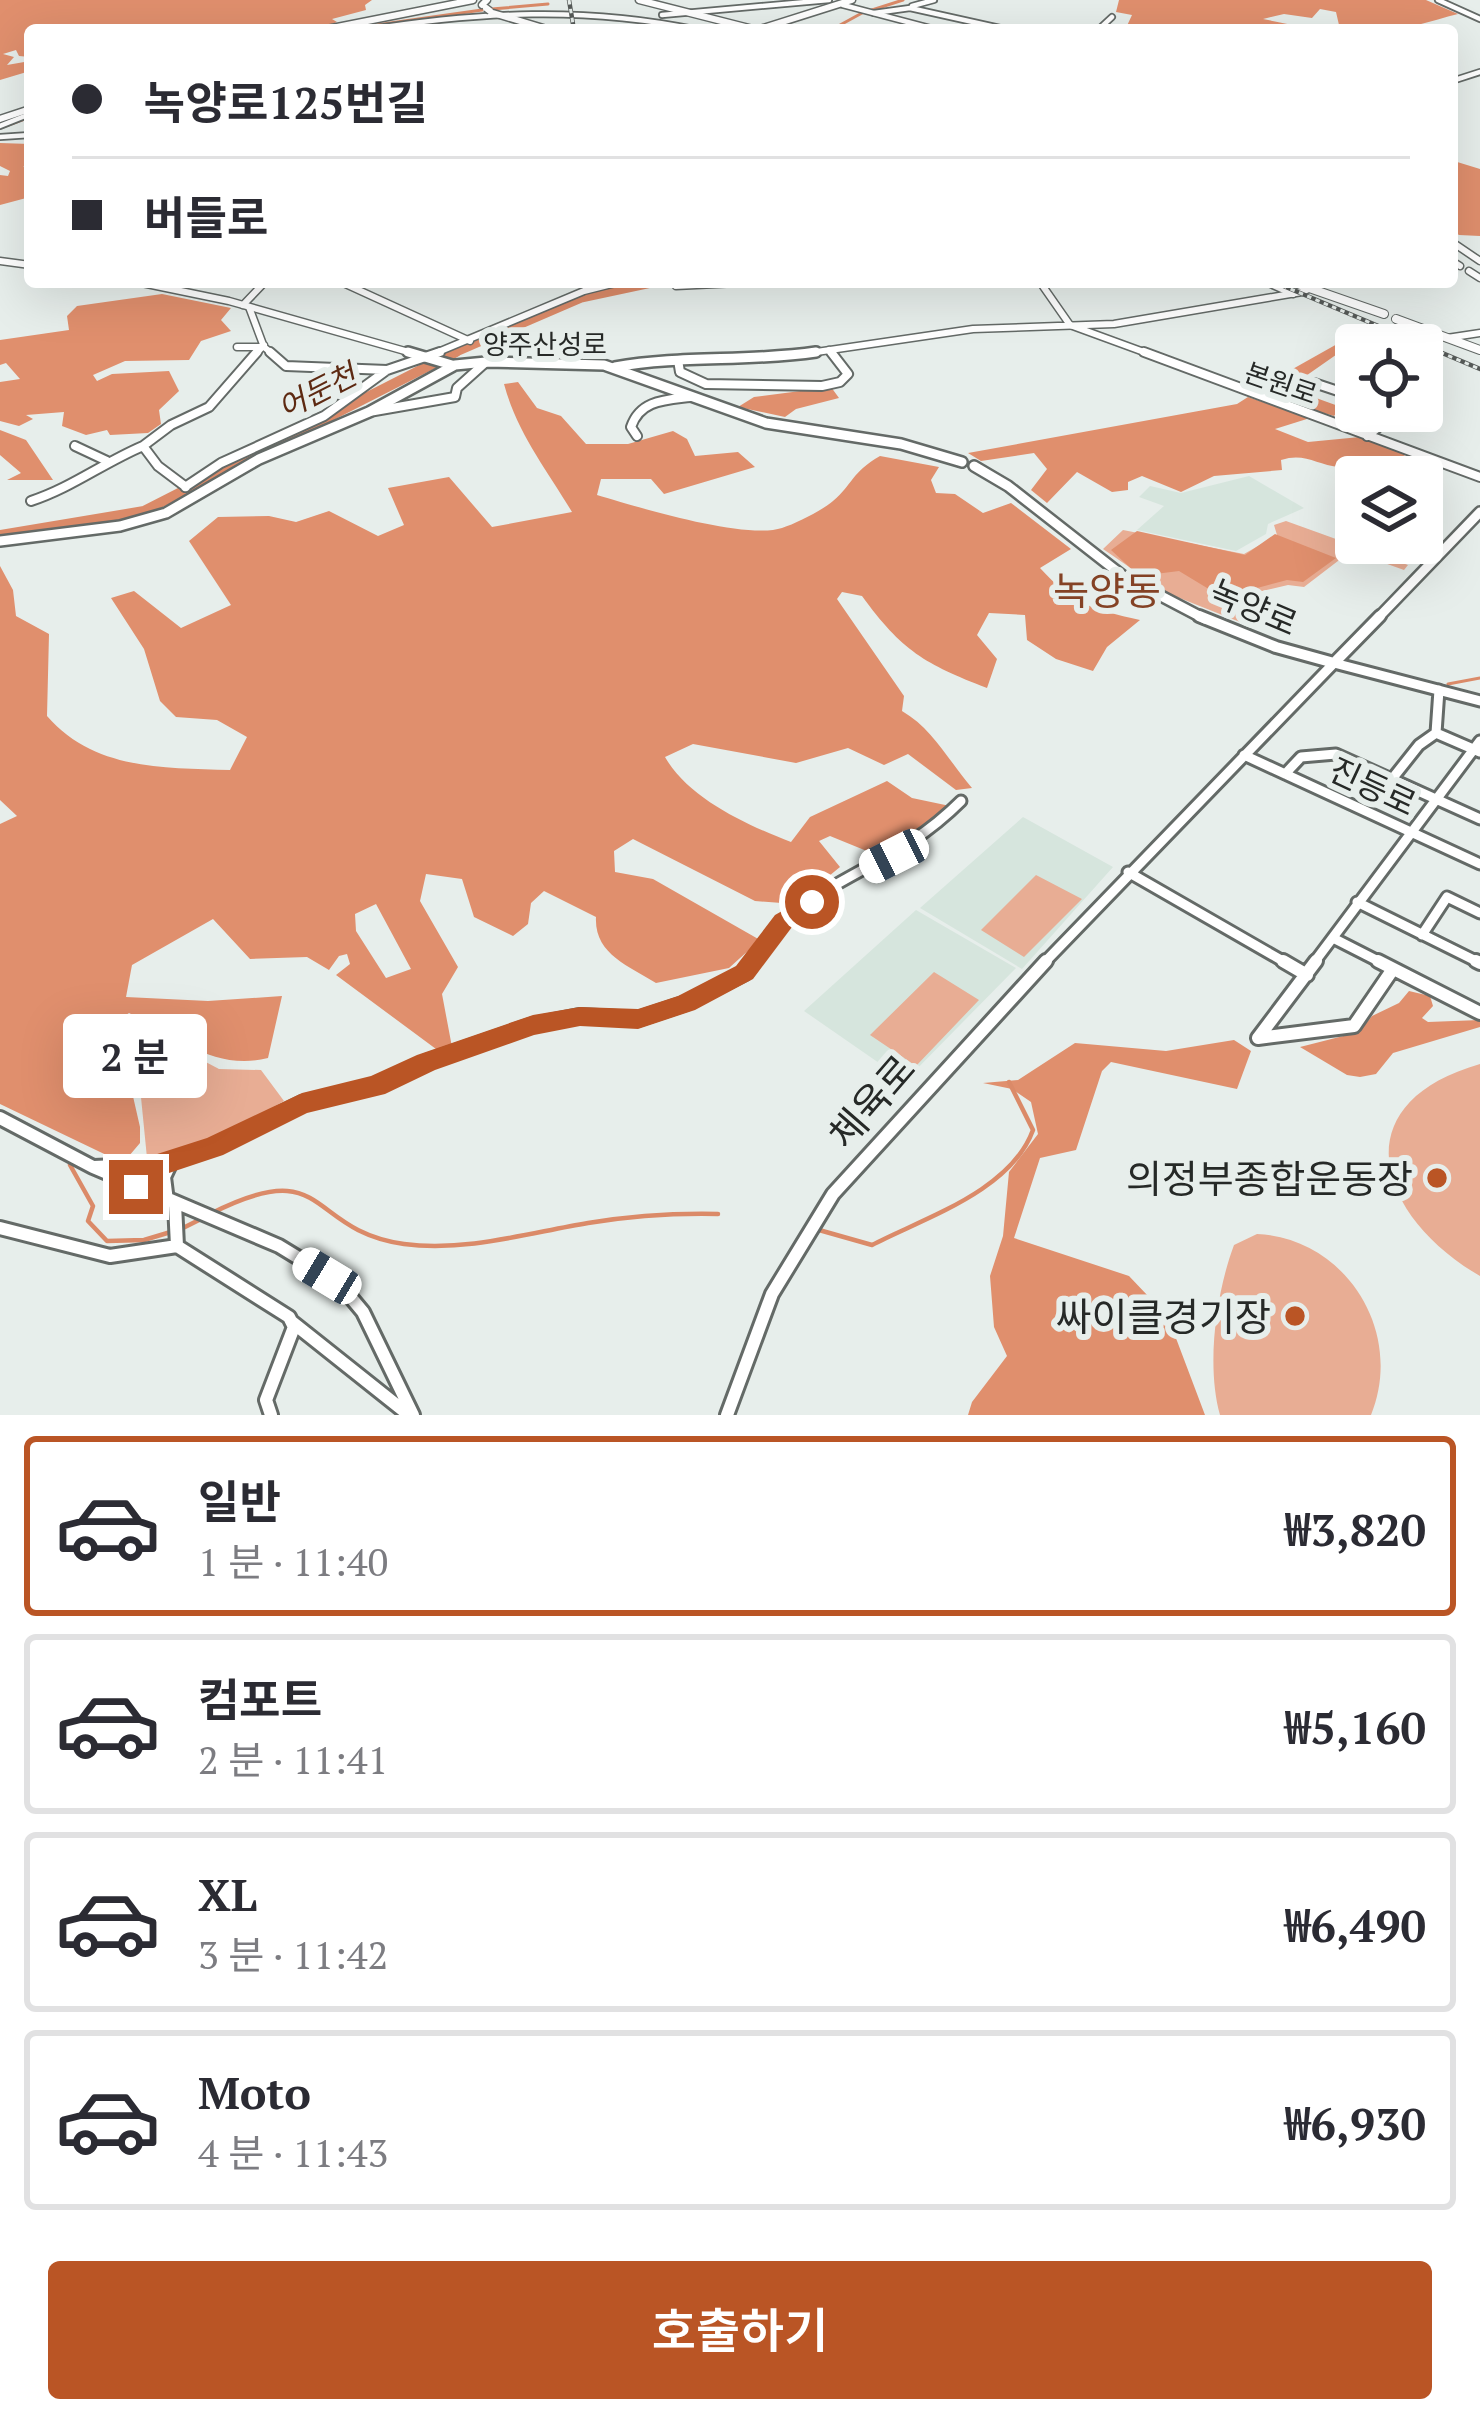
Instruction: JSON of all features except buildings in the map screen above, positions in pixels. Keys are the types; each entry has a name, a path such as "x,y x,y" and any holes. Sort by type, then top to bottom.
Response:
{"main road":[{"path":"447,5 462,0"},
{"path":"353,24 473,0 530,24"},
{"path":"639,0 738,24"},
{"path":"829,1 848,3"},
{"path":"826,10 835,5 829,1"},
{"path":"788,24 848,3"},
{"path":"435,8 464,4 487,8 526,24"},
{"path":"671,6 724,11"},
{"path":"671,6 714,17 724,11"},
{"path":"771,24 803,18"},
{"path":"778,24 789,21"},
{"path":"732,22 746,24"},
{"path":"1298,288 1380,313 1332,288"},
{"path":"1396,319 1480,350"}],"street":[{"path":"873,13 908,0"},
{"path":"902,8 934,0"},
{"path":"1438,0 1480,19"},
{"path":"643,18 829,1"},
{"path":"848,3 915,24"},
{"path":"702,4 724,11"},
{"path":"459,16 487,8 577,5"},
{"path":"374,24 506,6"},
{"path":"590,6 681,24"},
{"path":"893,7 980,24"},
{"path":"405,24 522,8"},
{"path":"503,16 587,8 661,24"},
{"path":"1104,24 1112,17"},
{"path":"164,288 246,306 455,365"},
{"path":"246,306 260,288"},
{"path":"354,288 470,341"},
{"path":"246,306 263,346 276,361 304,370 387,370 596,288"},
{"path":"1044,288 1070,325"},
{"path":"1288,288 1302,292"},
{"name":"양주산성로","path":"0,541 129,524 171,511 259,459 369,412 455,365 586,362 614,368 637,362 766,359 973,329 1167,317 1311,288"},
{"name":"본원로","path":"1070,325 1480,477"},
{"path":"1447,338 1480,333"},
{"path":"237,347 263,346"},
{"path":"31,500 68,489 107,461 143,446 171,424 208,407 263,346"},
{"path":"678,360 680,373 704,383 831,385 848,374 829,350"},
{"path":"586,362 637,362"},
{"path":"631,374 637,362"},
{"path":"428,380 439,363"},
{"path":"428,380 484,363"},
{"path":"369,412 455,398 457,388 484,363"},
{"name":"녹양로","path":"614,368 779,426 901,444 968,464 1019,493 1118,573 1304,657 1480,701"},
{"path":"185,487 221,463 324,416 387,370"},
{"path":"637,436 631,428 636,412 650,403 688,395 704,383"},
{"path":"1314,383 1335,390"},
{"path":"1367,436 1372,432"},
{"path":"75,446 107,461"},
{"path":"143,446 158,466 198,494"},
{"name":"체육로","path":"727,1415 772,1294 833,1194 968,1041 1128,872 1480,512"},
{"path":"1304,657 1315,668 1317,681"},
{"path":"1436,733 1438,690"},
{"path":"1393,969 1354,1026 1258,1038 1478,747 1436,733"},
{"path":"1392,779 1419,745 1436,733"},
{"path":"1285,774 1301,758 1336,754 1478,815"},
{"name":"진등로","path":"1244,755 1480,864"},
{"path":"93,1168 167,1161 214,1147 302,1103 376,1086 460,1050 551,1020 656,1016 745,973 791,914 894,856 930,832 961,801"},
{"path":"1128,872 1307,975"},
{"path":"1422,934 1447,897 1480,913"},
{"path":"1357,902 1480,963"},
{"path":"1333,938 1480,1013"},
{"path":"0,1118 173,1207 279,1246 338,1282 363,1312 411,1415"},
{"path":"136,1187 167,1161"},
{"path":"167,1161 164,1177 177,1246"},
{"path":"0,1228 110,1256 177,1246 292,1322 411,1415"},
{"path":"271,1415 266,1400 280,1377 292,1322"}],"shaded area":[{"path":"0,0 372,0 366,10 332,19 337,22 332,24 24,24 24,56 16,50 3,54 14,57 7,65 24,62 24,73 0,80"},
{"path":"1119,0 1426,0 1458,14 1422,24 1339,24 1336,12 1320,9 1312,18 1284,14 1263,19 1288,24 1128,24 1132,15 1116,12"},
{"path":"0,143 24,144 24,199 0,205 0,175 8,176 10,171 0,166"},
{"path":"1458,162 1480,169 1480,236 1459,235"},
{"path":"162,294 231,308 221,320 231,331 201,341 189,360 125,361 93,375 97,381 112,374 169,371 179,391 159,410 161,424 148,433 110,435 107,430 86,435 62,426 64,412 26,415 33,419 19,426 0,421 0,382 20,379 6,363 0,365 0,340 69,330 67,316 77,306"},
{"path":"1335,345 1335,356 1300,380 1294,390 1335,405 1334,416 1252,392"},
{"path":"518,382 537,408 561,416 586,444 628,444 673,431 687,439 695,456 738,452 755,467 664,494 651,479 601,479 597,495 718,526 765,531 795,523 833,501 880,456 939,467 931,480 936,493 955,494 983,513 1011,503 1071,549 1040,568 1063,590 1096,608 1140,620 1107,647 1093,671 1056,659 1027,640 1025,615 989,613 977,635 997,659 987,688 916,654 862,596 842,592 837,599 904,696 902,711 931,736 972,788 956,790 908,754 884,765 848,748 796,763 693,744 665,757 704,798 791,842 810,817 887,781 912,798 950,806 938,822 879,856 830,836 819,841 840,867 795,904 755,901 633,839 614,851 615,872 653,879 760,940 729,968 656,983 607,950 596,917 544,891 531,903 528,924 513,936 474,917 462,879 426,874 420,901 458,967 442,994 452,1047 436,1049 336,975 350,964 347,954 339,956 329,970 307,957 250,959 213,919 132,965 126,997 208,1001 282,996 268,1058 248,1061 212,1056 129,1013 116,1022 140,1127 140,1143 123,1163 0,1104 0,824 17,816 0,800 0,566 13,590 16,616 49,634 47,716 66,734 86,747 131,762 230,770 247,737 217,720 176,717 160,701 144,649 111,598 134,591 181,628 231,605 189,541 218,517 269,516 296,522 329,511 378,536 404,525 388,488 449,477 492,527 572,512 525,435 504,384","holes":["376,904 411,969 386,978 356,931 355,914"]},
{"path":"831,387 839,398 796,409 785,417 738,407 754,397"},
{"path":"1248,397 1310,418 1275,429 1308,442 1360,437 1407,454 1335,456 1335,466 1289,458 1281,460 1282,470 1214,476 1181,492 1142,476 1128,482 1128,490 1112,492 1077,472 1047,503 1031,490 1047,469 1034,453 981,461 968,453 1237,404"},
{"path":"0,430 26,440 53,480 7,480 21,473 0,455"},
{"path":"1249,476 1304,508 1268,524 1266,534 1236,551 1137,530 1164,506 1139,497 1150,486 1181,493"},
{"path":"1286,521 1335,539 1335,563 1304,587 1288,585 1249,594 1242,615 1260,623 1255,628 1167,593 1103,549 1123,530 1244,554 1277,535 1274,525"},
{"path":"1137,531 1245,555 1275,534 1335,559 1303,582 1287,580 1246,591 1240,608 1179,571 1139,576 1111,550"},
{"path":"1023,817 1113,867 1022,969 920,908"},
{"path":"1036,875 1082,899 1024,957 981,930"},
{"path":"916,910 1016,968 905,1081 804,1011"},
{"path":"934,972 979,1000 916,1066 870,1035"},
{"path":"1409,991 1430,996 1433,1006 1422,1018 1428,1022 1480,1020 1480,1027 1393,1053 1376,1074 1360,1077 1347,1075 1300,1047 1359,1032 1372,1016 1399,1003"},
{"path":"128,1021 219,1069 261,1070 284,1101 222,1136 147,1158"},
{"path":"1234,1040 1251,1051 1237,1089 1111,1062 1102,1071 1076,1150 1040,1158 1014,1238 1129,1276 1168,1317 1205,1415 968,1415 972,1402 1007,1356 994,1327 990,1276 1003,1236 1009,1172 1038,1134 1031,1102 1012,1089 983,1083 1018,1080 1075,1043 1166,1051"},
{"name":"의정부종합운동장","path":"1480,1064 1480,1276 1445,1252 1417,1224 1398,1194 1389,1163 1392,1133 1407,1106 1436,1082"},
{"name":"싸이클경기장","path":"1257,1234 1289,1239 1317,1252 1360,1294 1380,1352 1371,1415 1220,1415 1214,1352 1222,1285 1234,1245"}],"waterway":[{"path":"872,10 903,0"},
{"path":"492,9 548,4"},
{"path":"383,24 482,10"},
{"path":"842,24 862,13"},
{"path":"0,128 24,119"},
{"name":"어둔천","path":"449,355 581,298 628,288"},
{"name":"어둔천","path":"0,535 144,511 456,352"},
{"path":"1448,684 1480,678"},
{"path":"819,1230 872,1245 986,1186 1022,1151 1033,1130 1009,1082"},
{"path":"70,1165 93,1206 88,1221 107,1241 144,1240 174,1231"},
{"path":"210,1214 249,1197 277,1191 298,1193 372,1236 427,1246 497,1240 620,1218 718,1214"},
{"path":"183,1228 201,1219"}],"railway":[{"path":"569,0 573,24"},
{"path":"1288,288 1480,369"}],"place":[{"name":"의정부종합운동장","path":"1437,1178"},
{"name":"싸이클경기장","path":"1295,1316"}],"district":[{"name":"녹양동","path":"1107,590"}],"route":[{"path":"136,1187 160,1164 214,1147 302,1103 376,1086 426,1062 533,1025 580,1016 638,1019 686,1004 745,973 784,921 812,902"}]}
